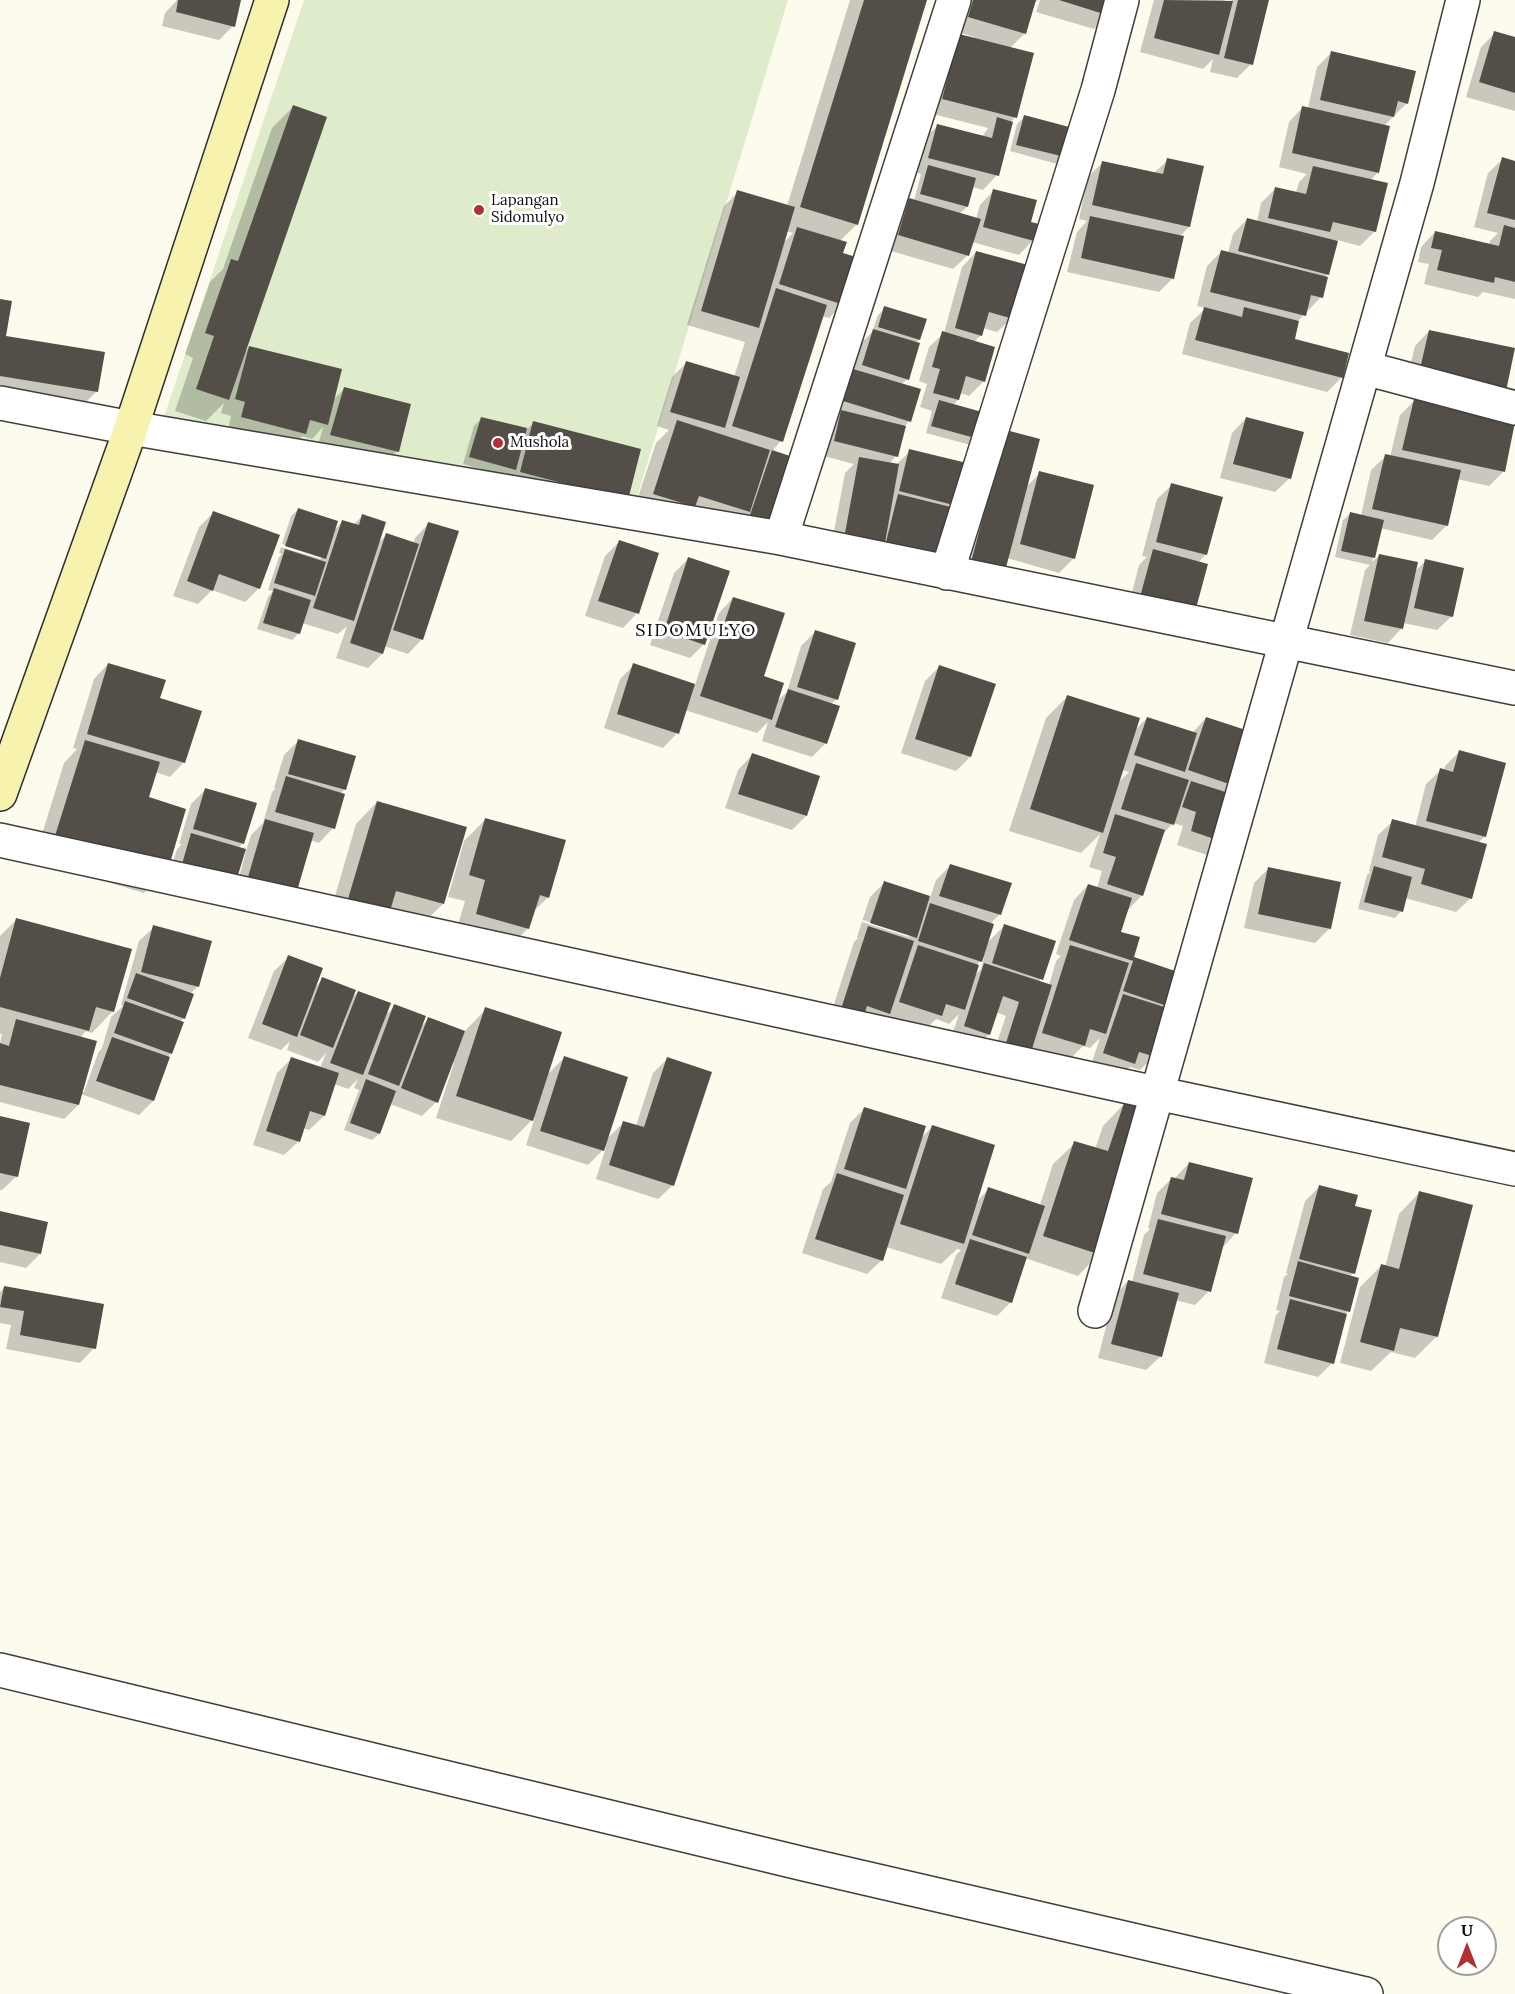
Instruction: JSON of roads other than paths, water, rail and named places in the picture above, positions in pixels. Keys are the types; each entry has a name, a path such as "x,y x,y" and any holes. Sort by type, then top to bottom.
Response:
{"main road":[{"path":"0,794 131,428 272,0"}],"street":[{"path":"782,538 954,0"},
{"path":"947,573 1098,90 1122,0"},
{"path":"1095,1311 1417,183 1463,0"},
{"path":"1365,368 1515,408"},
{"path":"0,403 131,428 782,538 1515,688"},
{"path":"0,840 1156,1093 1515,1169"},
{"path":"0,1670 792,1861 1366,1994"}],"place":[{"name":"Lapangan Sidomulyo","path":"479,210"},
{"name":"Mushola","path":"498,443"}],"district":[{"name":"SIDOMULYO","path":"696,631"}]}
